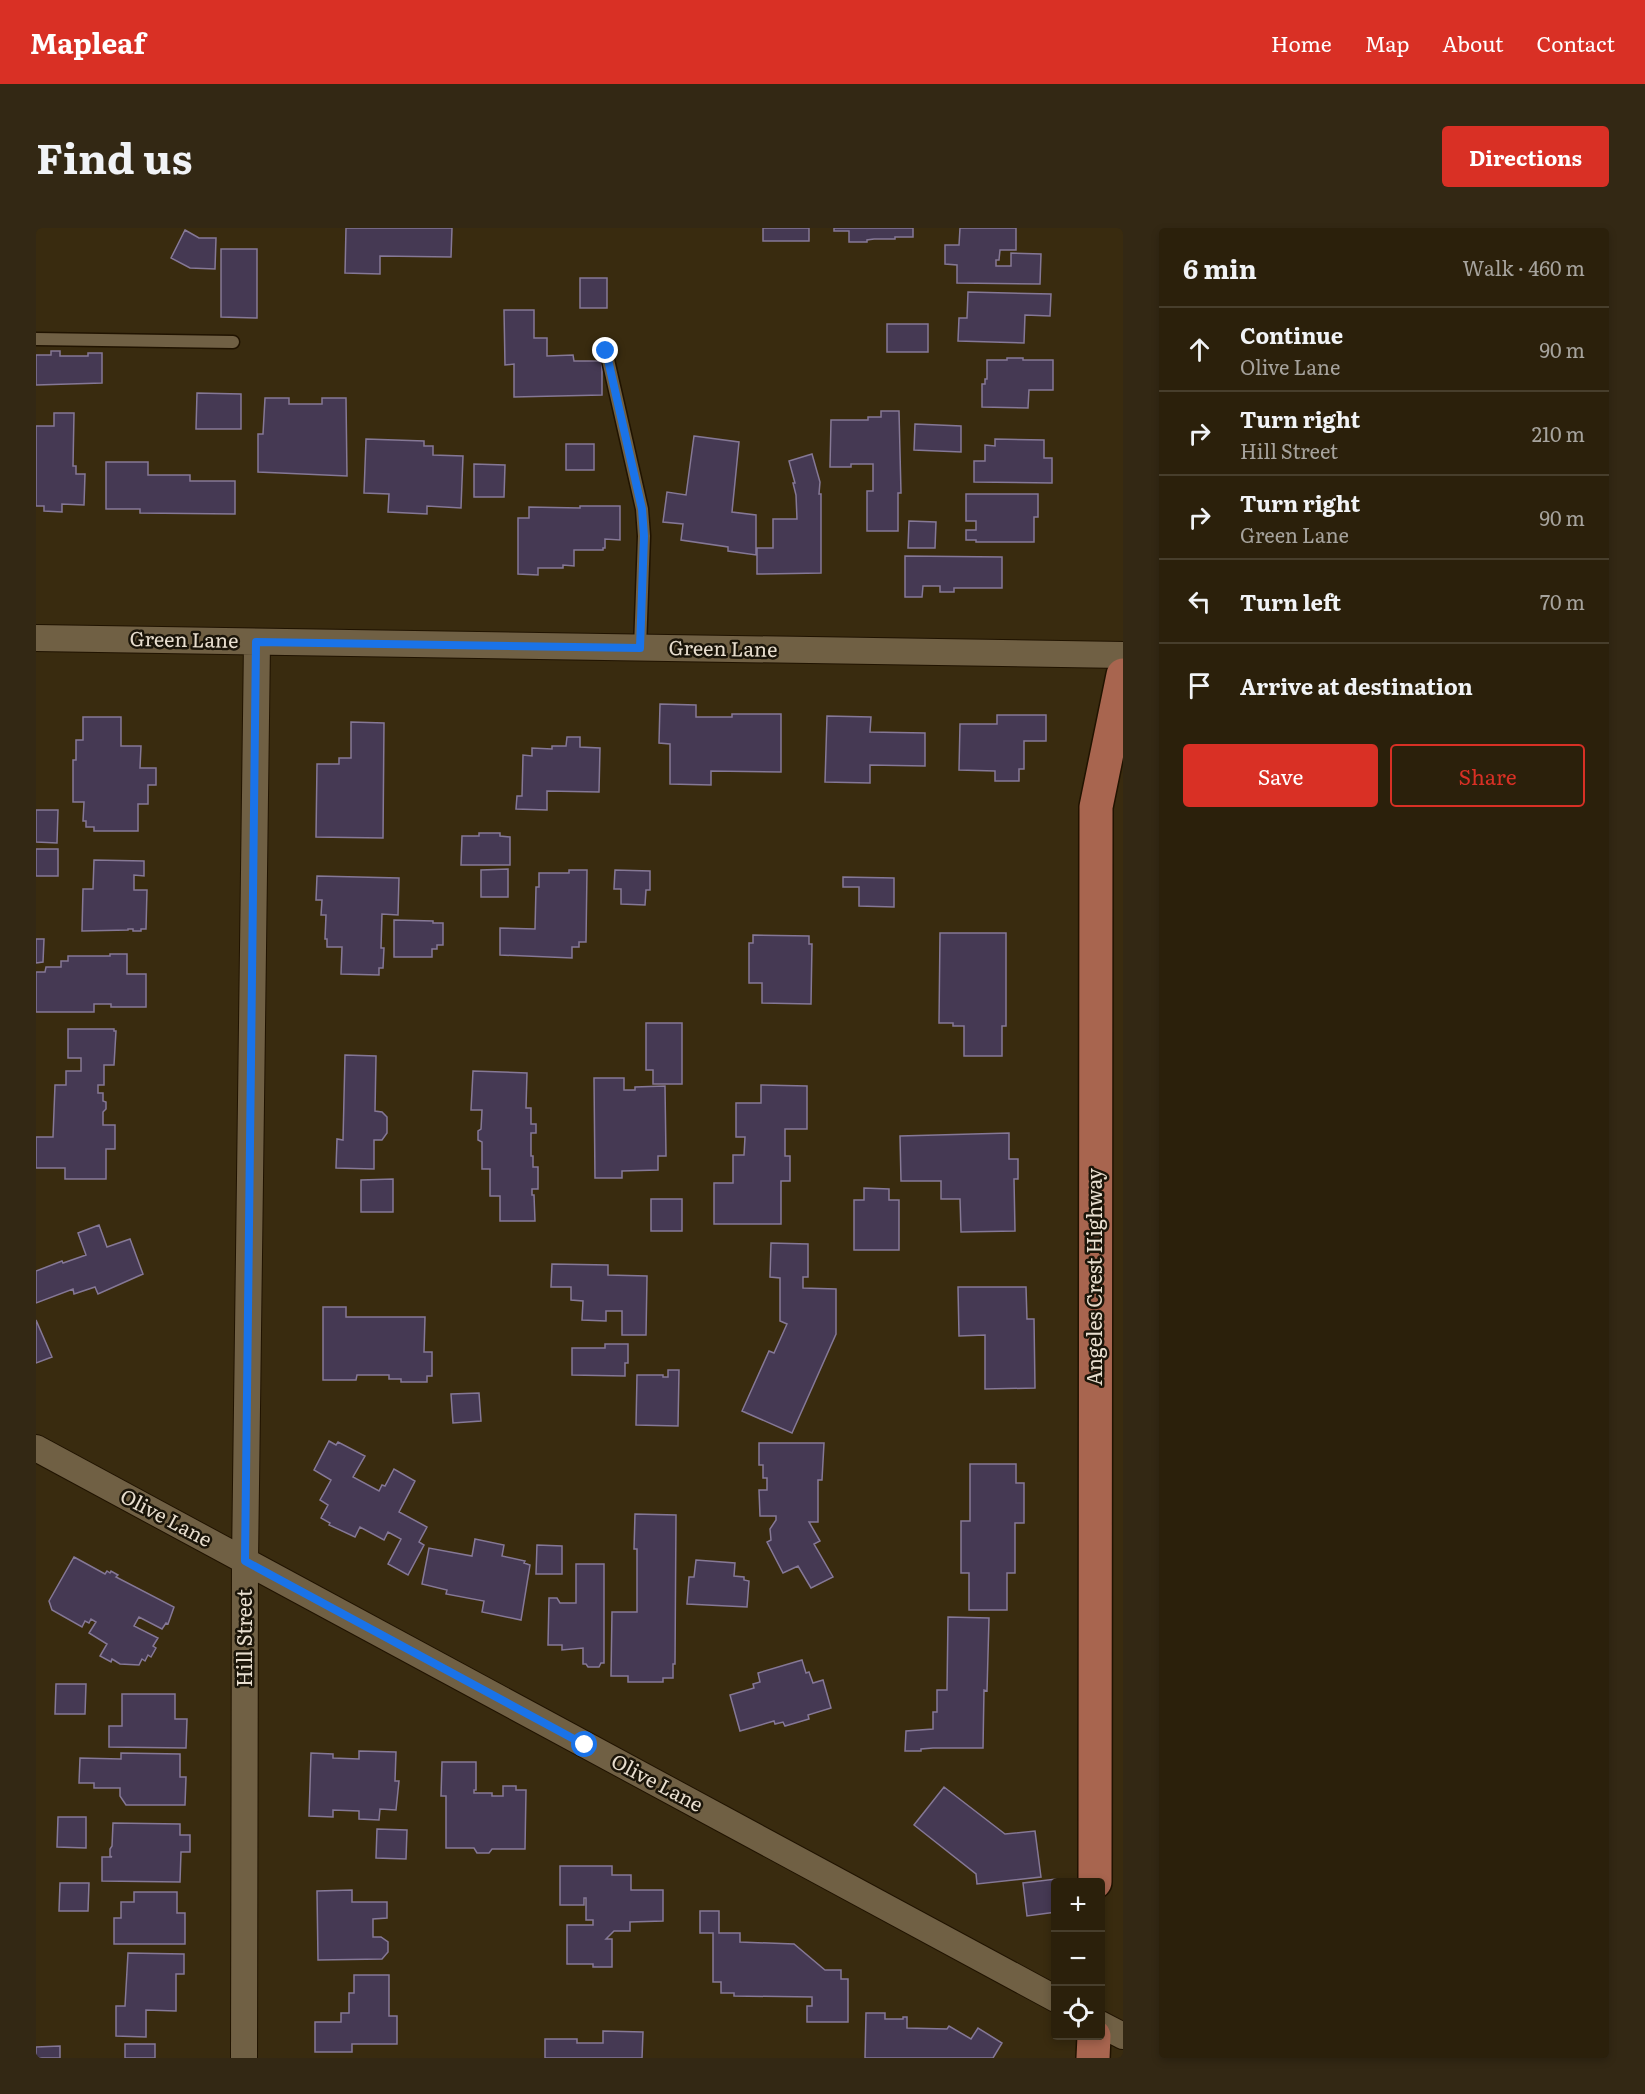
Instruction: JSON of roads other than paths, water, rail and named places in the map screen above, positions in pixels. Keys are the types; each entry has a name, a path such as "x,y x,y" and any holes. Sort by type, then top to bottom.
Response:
{"main road":[{"name":"Angeles Crest Highway","path":"1095,1878 1096,807 1123,675"},
{"path":"1094,2040 1094,2058"}],"street":[{"name":"Green Lane","path":"36,638 1123,655"},
{"name":"Hill Street","path":"244,2058 245,1561 256,642"},
{"name":"Olive Lane","path":"36,1448 1051,1996"},
{"path":"1105,2026 1123,2036"}],"lane":[{"path":"36,339 232,342"},
{"path":"606,351 642,509 644,536 640,648"}]}
